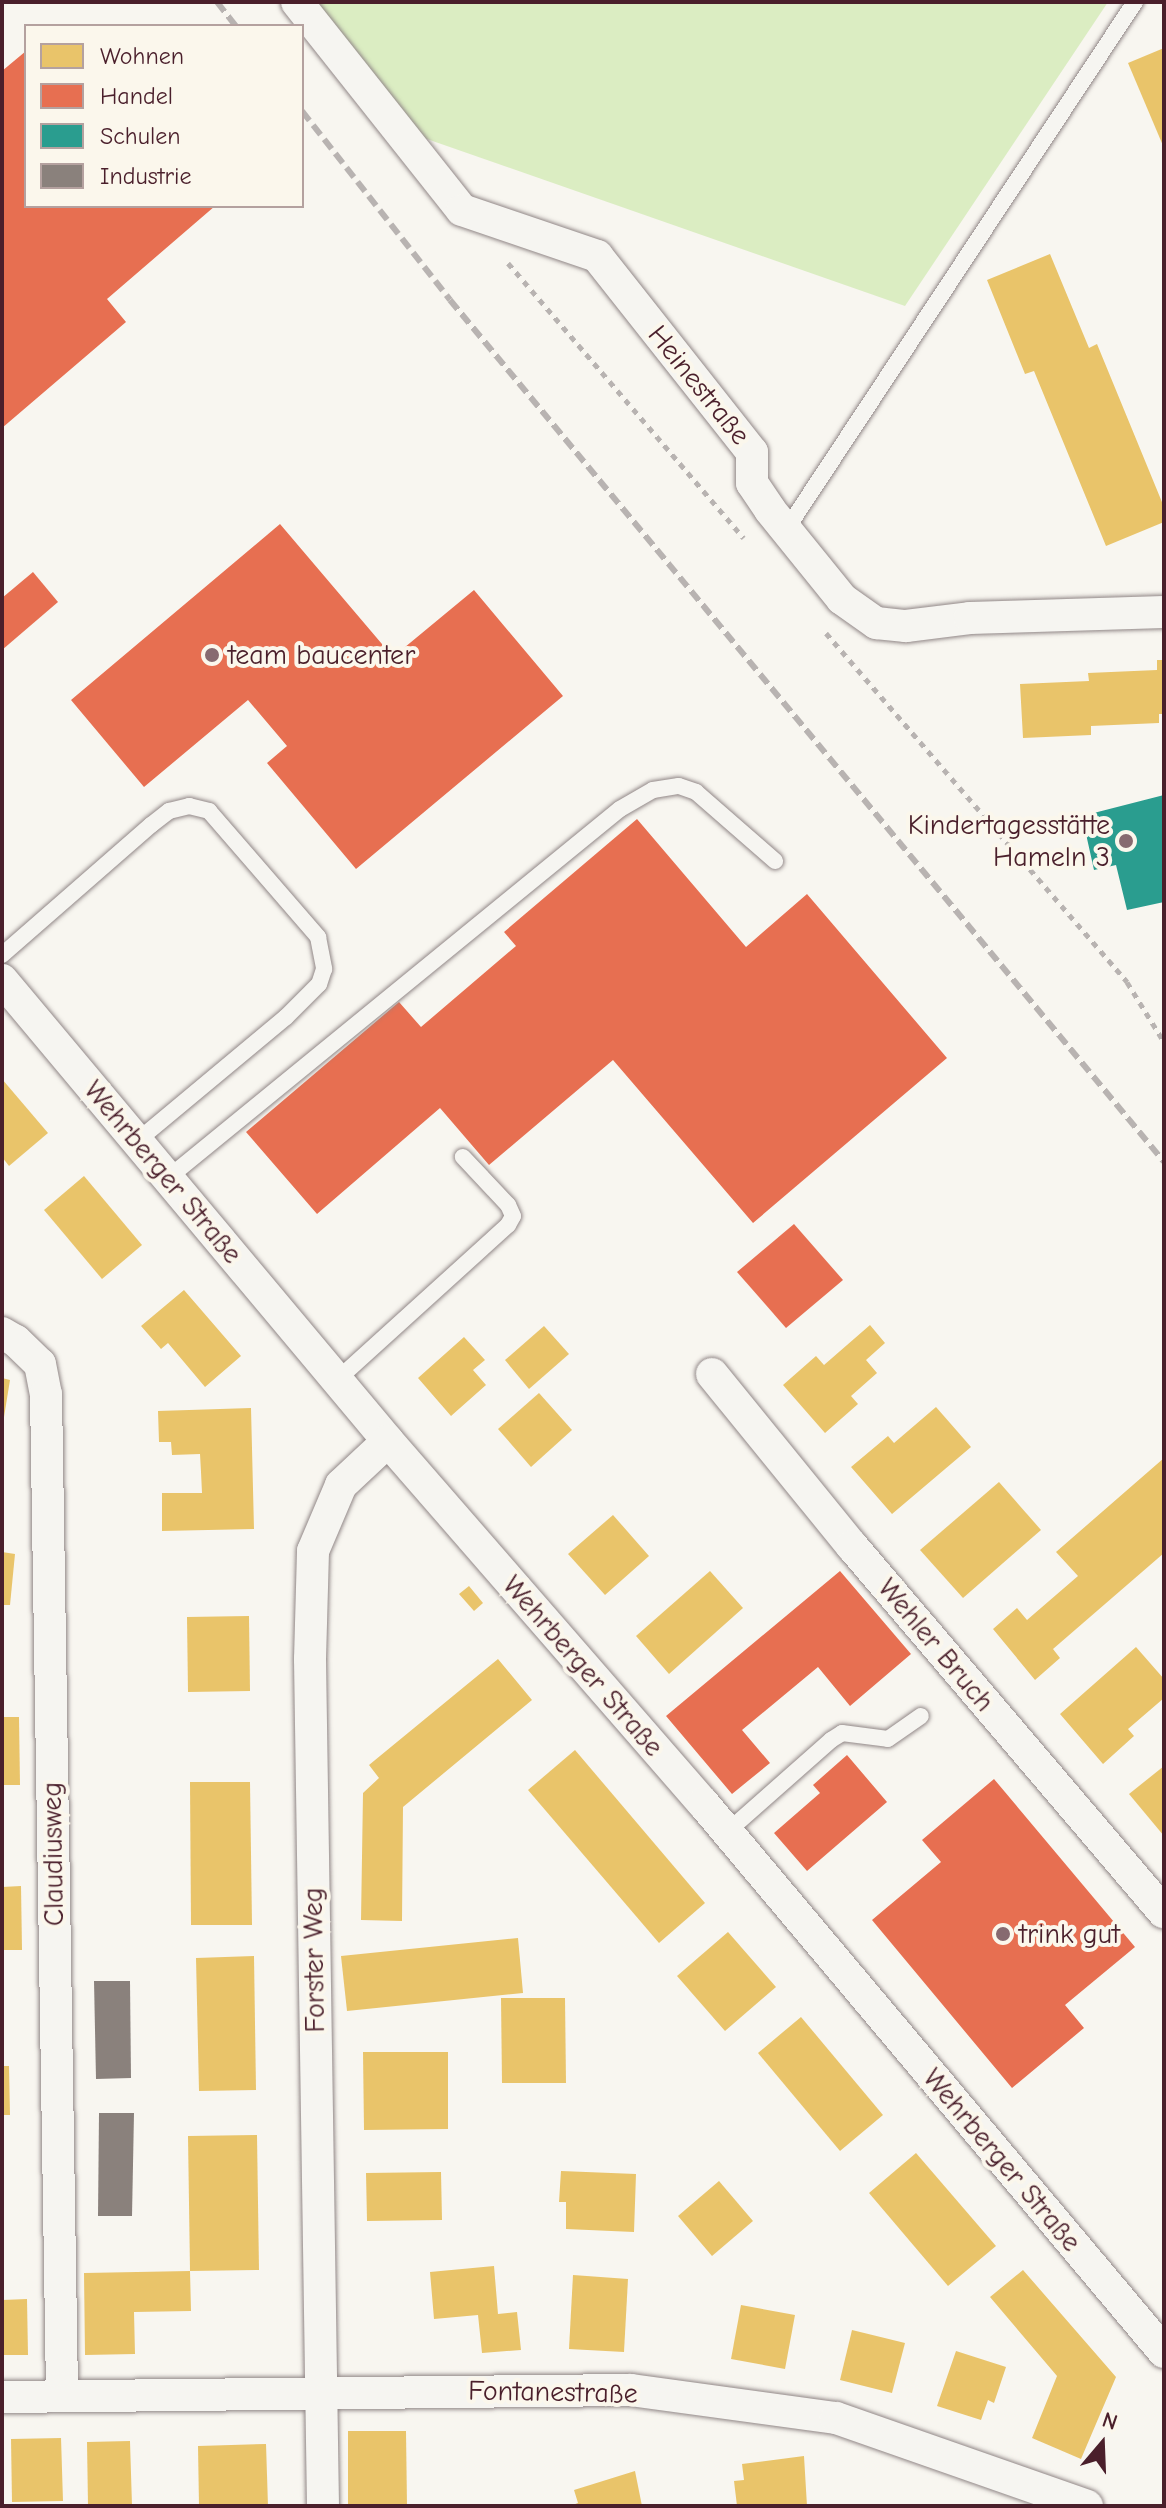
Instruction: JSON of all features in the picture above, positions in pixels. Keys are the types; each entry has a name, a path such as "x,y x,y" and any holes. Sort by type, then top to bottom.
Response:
{"street":[{"name":"Heinestraße","path":"297,2 462,210 597,256 752,452 752,483 786,530 842,599 876,623 906,626 970,618 1164,612"},
{"name":"Wehrberger Straße","path":"2,980 388,1441 727,1832 1164,2352"},
{"name":"Claudiusweg","path":"2,1333 16,1341 40,1364 46,1394 62,2395"},
{"name":"Wehler Bruch","path":"712,1374 852,1546 1164,1912"},
{"name":"Forster Weg","path":"323,2506 310,1659 313,1551 341,1485 388,1441"},
{"name":"Fontanestraße","path":"2,2397 320,2391 631,2390 836,2418 1087,2506"}],"lane":[{"path":"786,530 1135,2"},
{"path":"168,1178 620,809 653,790 679,786 696,792 775,861"},
{"path":"2,955 151,825 169,811 189,806 209,811 318,937 324,969 319,984 286,1017 137,1141"},
{"path":"337,1380 508,1225 513,1216 508,1205 463,1157"},
{"path":"727,1832 842,1733 888,1739 921,1716"}],"green space":[{"path":"308,2 1108,2 905,306 424,138"}],"building: Wohnen":[{"path":"1164,48 1164,148 1128,63"},
{"path":"1050,254 1089,348 1097,344 1164,507 1164,522 1106,546 1034,371 1025,374 987,280"},
{"path":"1157,660 1164,660 1164,714 1159,714 1159,723 1091,726 1091,735 1023,738 1020,684 1089,681 1088,673 1157,670"},
{"path":"2,1079 48,1133 9,1166 2,1157"},
{"path":"84,1176 142,1245 102,1279 44,1210"},
{"path":"184,1290 241,1356 205,1387 168,1343 161,1349 141,1326"},
{"path":"870,1325 885,1343 866,1360 877,1373 851,1396 858,1404 825,1433 783,1385 816,1356 824,1365"},
{"path":"544,1326 569,1354 529,1389 505,1360"},
{"path":"464,1337 485,1360 473,1370 486,1385 451,1416 418,1378"},
{"path":"2,1378 10,1380 4,1417 2,1417"},
{"path":"539,1393 572,1430 531,1467 498,1429"},
{"path":"936,1407 971,1447 892,1514 851,1467 888,1436 894,1443"},
{"path":"251,1408 254,1529 162,1531 162,1493 202,1493 200,1454 172,1455 171,1442 159,1442 158,1411"},
{"path":"1164,1458 1164,1553 1053,1649 1060,1658 1035,1680 993,1629 1017,1608 1027,1620 1078,1576 1056,1552"},
{"path":"999,1482 1041,1530 963,1598 920,1550"},
{"path":"613,1515 649,1556 605,1595 568,1554"},
{"path":"2,1552 15,1554 10,1605 2,1605"},
{"path":"710,1571 743,1608 669,1674 636,1636"},
{"path":"469,1586 483,1603 474,1611 459,1594"},
{"path":"249,1616 250,1691 188,1692 187,1617"},
{"path":"1136,1647 1164,1679 1164,1698 1128,1729 1134,1736 1103,1764 1060,1714"},
{"path":"498,1659 532,1700 403,1807 402,1921 361,1920 363,1793 379,1778 369,1765"},
{"path":"2,1717 19,1717 20,1785 2,1785"},
{"path":"575,1750 705,1903 659,1943 528,1790"},
{"path":"1164,1766 1164,1836 1129,1794"},
{"path":"190,1782 250,1782 252,1925 191,1925"},
{"path":"21,1886 22,1950 2,1950 2,1887"},
{"path":"728,1932 776,1987 725,2031 677,1976"},
{"path":"518,1938 523,1993 347,2011 341,1956"},
{"path":"254,1956 256,2090 199,2091 196,1958"},
{"path":"501,1998 565,1998 566,2083 502,2083"},
{"path":"801,2017 883,2115 840,2151 758,2053"},
{"path":"363,2052 448,2052 448,2129 364,2130"},
{"path":"2,2066 9,2066 10,2115 2,2115"},
{"path":"257,2135 259,2270 190,2271 188,2136"},
{"path":"916,2153 996,2246 948,2286 869,2193"},
{"path":"561,2171 636,2174 634,2232 566,2229 566,2202 559,2202"},
{"path":"441,2172 442,2220 367,2221 366,2173"},
{"path":"719,2181 753,2221 712,2256 678,2216"},
{"path":"494,2266 498,2314 517,2312 521,2350 482,2353 478,2315 434,2319 430,2272"},
{"path":"1023,2270 1116,2377 1081,2459 1032,2438 1057,2376 990,2297"},
{"path":"190,2271 191,2311 134,2312 135,2354 85,2355 84,2273"},
{"path":"573,2275 628,2279 624,2352 569,2349"},
{"path":"27,2299 28,2355 2,2355 2,2300"},
{"path":"741,2305 795,2315 785,2369 731,2359"},
{"path":"852,2330 905,2343 892,2393 840,2380"},
{"path":"956,2351 1006,2367 994,2403 988,2400 981,2420 937,2406"},
{"path":"348,2431 406,2431 407,2506 348,2506"},
{"path":"61,2438 63,2501 12,2502 11,2439"},
{"path":"130,2441 132,2506 88,2506 87,2442"},
{"path":"266,2444 268,2506 199,2506 198,2446"},
{"path":"804,2456 807,2506 737,2506 734,2481 744,2480 742,2464"},
{"path":"635,2471 642,2506 570,2506 578,2503 574,2490"}],"building: Handel":[{"path":"24,53 24,208 213,208 107,299 126,322 2,428 2,71"},
{"path":"280,524 393,657 474,590 563,696 356,869 267,763 287,746 248,700 144,787 71,700"},
{"path":"33,572 58,602 2,650 2,598"},
{"path":"637,819 746,947 807,894 947,1058 753,1223 613,1060 489,1165 440,1108 317,1214 246,1132 399,1002 421,1027 516,946 504,932"},
{"path":"794,1224 843,1280 786,1328 737,1272"},
{"path":"840,1571 911,1654 850,1706 818,1667 742,1730 770,1763 732,1794 666,1716"},
{"path":"847,1755 887,1802 807,1871 774,1833 820,1793 813,1785"},
{"name":"trink gut","path":"994,1779 1135,1947 1065,2005 1084,2028 1012,2088 872,1920 941,1862 922,1840"}],"building: Schulen":[{"name":"Kindertagesstätte Hameln 3","path":"1164,795 1164,902 1127,910 1116,865 1094,870 1082,816"}],"building: Industrie":[{"path":"94,1981 130,1981 131,2078 96,2079"},
{"path":"99,2113 134,2113 132,2216 98,2216"}],"railway":[{"path":"217,2 234,24"},
{"path":"304,114 450,300 1164,1162"}],"place":[{"name":"team baucenter","path":"212,655"},
{"name":"Kindertagesstätte Hameln 3","path":"1126,841"},
{"name":"trink gut","path":"1003,1934"}]}
